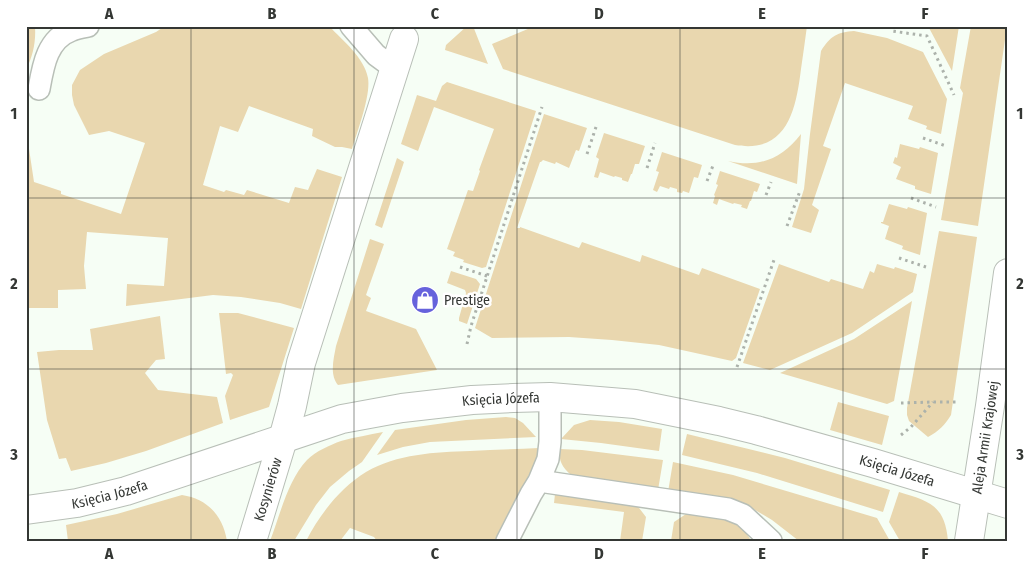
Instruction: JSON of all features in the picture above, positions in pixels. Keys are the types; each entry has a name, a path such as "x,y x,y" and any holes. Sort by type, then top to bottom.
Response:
{"street":[{"name":"Kosynierów","path":"252,541 284,439 301,364 406,32"},
{"name":"Aleja Armii Krajowej","path":"970,541 1008,273"},
{"name":"Księcia Józefa","path":"26,510 77,503 126,491 342,419 402,408 472,400 550,397 635,404 719,421 873,463 1008,504"}],"lane":[{"path":"39,89 44,61 50,48 59,38 71,30 88,26"},
{"path":"351,26 376,55 395,69"},
{"path":"507,541 539,481 548,459 550,397"},
{"path":"539,481 736,511 743,515 771,541"}],"path":[{"path":"893,26 892,31 927,36 954,95"},
{"path":"467,344 471,326 542,107"},
{"path":"587,154 597,124"},
{"path":"923,138 946,146"},
{"path":"647,168 655,143"},
{"path":"707,181 714,162"},
{"path":"766,195 771,182"},
{"path":"787,226 800,191"},
{"path":"911,198 936,207"},
{"path":"737,367 775,257"},
{"path":"899,258 926,267"},
{"path":"460,267 487,276"},
{"path":"898,438 911,427 933,402"},
{"path":"901,404 961,402"}],"shaded area":[{"path":"165,26 329,26 358,56 366,70 368,78 367,94 352,149 335,147 312,136 313,129 249,106 238,132 220,126 203,185 224,192 226,190 244,195 247,190 289,203 295,187 308,190 317,169 342,177 301,309 280,303 213,295 126,306 127,284 164,286 168,238 87,232 84,266 86,289 58,290 58,308 26,308 26,144 28,142 34,182 61,191 61,194 121,214 145,143 109,131 89,135 74,105 72,85 80,70 104,54 156,32"},
{"path":"467,26 473,26 488,64 445,50 446,45"},
{"path":"535,26 807,26 799,84 792,113 786,126 777,136 767,143 753,146 735,145 503,69 492,44"},
{"path":"928,26 959,26 952,71"},
{"path":"971,26 1007,26 978,226 941,220 963,93 960,88"},
{"path":"35,27 34,49 26,70 26,28"},
{"path":"854,31 887,38 923,52 947,99 941,134 926,129 927,126 908,119 913,106 845,83 823,146 831,149 812,205 819,210 811,233 792,227 804,189 821,51 835,36 843,32"},
{"path":"447,82 536,111 486,267 482,268 463,262 464,260 453,256 455,252 447,249 468,190 473,191 494,129 434,107 418,151 401,144 417,95 436,101 442,86"},
{"path":"544,114 587,128 579,151 576,150 569,168 556,162 555,164 543,160 540,162 517,228 520,227 579,248 582,242 640,262 642,255 699,275 702,268 760,289 736,358 732,361 659,345 612,340 569,337 492,338 475,328"},
{"path":"604,133 645,146 639,164 635,164 628,182 622,180 622,178 600,172 598,178 594,177 599,159 596,157"},
{"path":"801,134 797,184 728,161 750,163 769,160 786,150"},
{"path":"900,144 919,149 920,147 938,153 931,194 915,189 915,186 896,179 901,167 893,163 895,157 897,158"},
{"path":"662,152 702,165 698,178 694,177 689,193 677,192 677,189 660,186 657,192 653,190 659,172 656,171"},
{"path":"397,158 404,162 382,228 375,225"},
{"path":"720,171 760,184 757,192 754,191 747,209 741,207 742,205 719,199 717,205 713,203"},
{"path":"889,204 927,213 920,255 902,249 903,246 885,239 889,226 881,222 883,222"},
{"path":"939,231 977,237 951,415 941,428 928,437 909,421 907,408"},
{"path":"370,239 384,244 366,295 371,298 366,311 416,329 437,370 338,385 333,371 336,346"},
{"path":"779,264 829,282 831,279 863,289 870,271 874,273 877,264 917,274 913,292 852,333 770,370 743,363"},
{"path":"451,271 476,279 480,284 467,324 459,321 466,293 465,290 447,283"},
{"path":"912,301 894,401 887,404 780,373 854,339"},
{"path":"219,313 238,313 294,328 269,407 230,420 225,396 233,375 231,373 226,374"},
{"path":"160,316 165,359 156,360 145,373 158,390 217,397 223,423 146,451 71,471 66,458 59,459 47,420 37,352 93,350 90,329"},
{"path":"838,402 889,416 882,445 830,430"},
{"path":"515,418 523,423 536,437 430,442 403,447 377,455 395,430 466,420"},
{"path":"590,420 619,422 662,429 659,451 561,439 574,425"},
{"path":"383,432 362,462 330,487 316,505 294,541 270,541 295,477 307,460 319,451 341,441"},
{"path":"687,434 785,458 890,490 883,512 757,473 682,455"},
{"path":"539,448 539,455 496,541 377,541 374,537 350,528 340,541 306,541 324,512 339,494 366,472 390,461 430,453"},
{"path":"559,449 663,460 658,490 571,475 562,464"},
{"path":"673,462 733,475 877,518 890,541 799,541 772,520 750,507 668,492"},
{"path":"899,492 919,498 934,506 943,519 948,541 900,541 889,522"},
{"path":"555,494 636,504 646,517 642,541 620,541 624,512 554,503"},
{"path":"182,495 199,500 213,510 222,524 227,541 68,541 66,525 117,514"},
{"path":"689,512 731,520 747,534 751,541 671,541 674,522"}],"place":[{"name":"Prestige","path":"425,300"}]}
